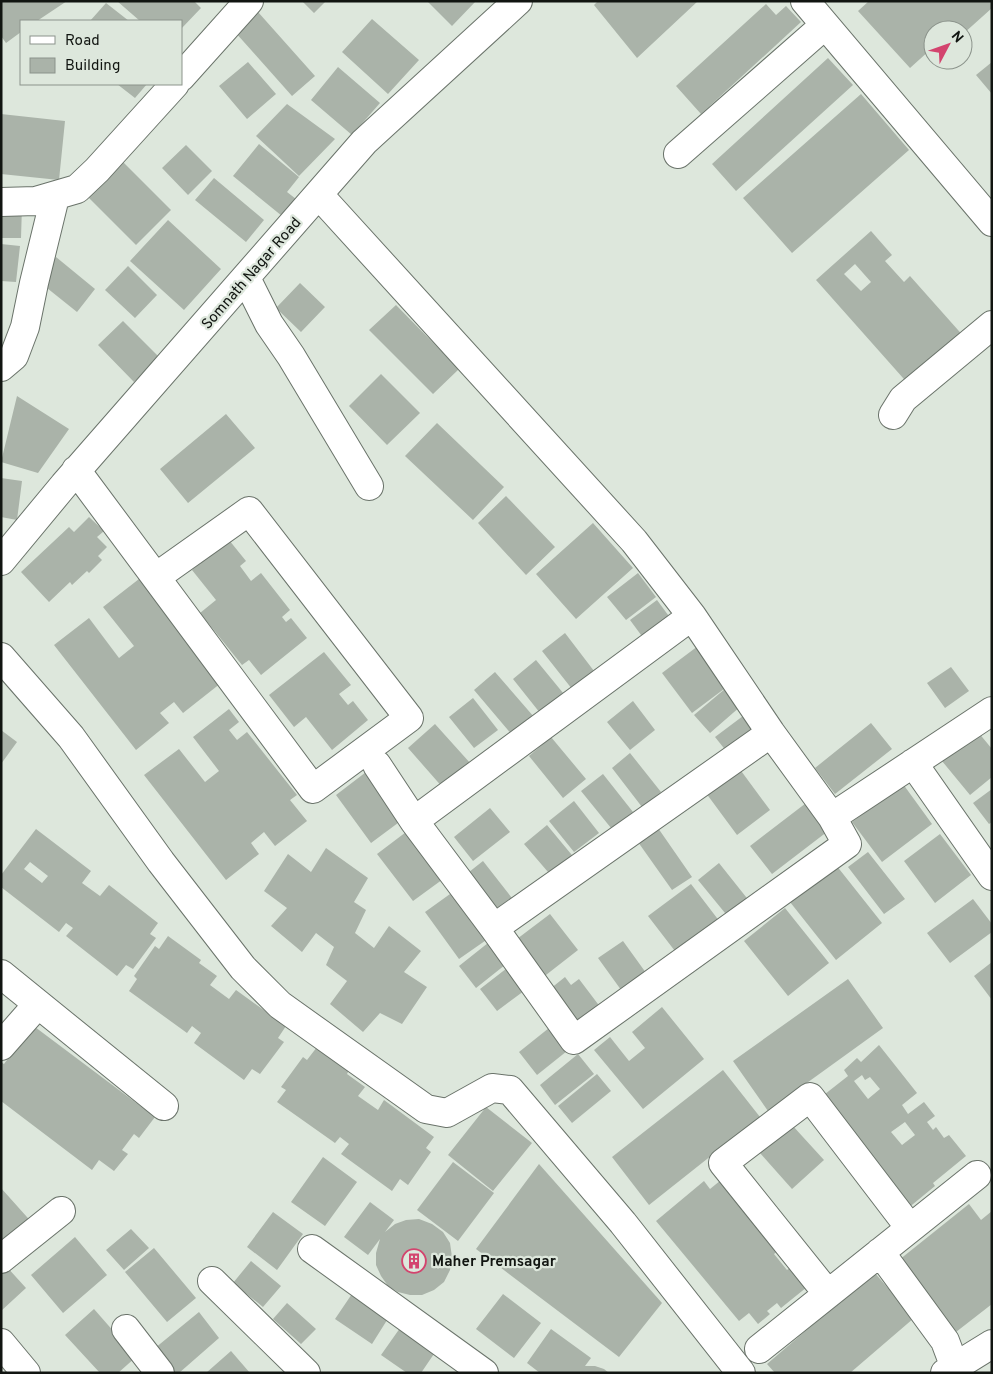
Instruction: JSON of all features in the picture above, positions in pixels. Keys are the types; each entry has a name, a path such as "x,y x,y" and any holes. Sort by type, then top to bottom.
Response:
{"street":[{"path":"182,76 250,1"},
{"name":"Somnath Nagar Road","path":"1,561 76,470 320,195 364,142 518,1"},
{"path":"805,1 992,222"},
{"path":"678,154 824,25"},
{"path":"1,202 36,201 77,189 97,170 174,85"},
{"path":"320,195 634,540 692,616 771,733 832,817 847,844 574,1040 414,821 377,765"},
{"path":"1,367 14,356 25,327 56,196"},
{"path":"246,278 269,324 291,356 369,486"},
{"path":"893,415 903,399 992,326"},
{"path":"76,470 314,789 409,718 249,511 156,577"},
{"path":"414,821 692,616"},
{"path":"1,657 71,737 160,862 243,968 280,1005 426,1109 447,1113 492,1088 510,1090 623,1223 741,1373"},
{"path":"832,817 992,711"},
{"path":"494,928 771,733"},
{"path":"913,763 992,876"},
{"path":"1,974 164,1106"},
{"path":"1,1046 38,1004"},
{"path":"828,1294 722,1163 810,1097 910,1228"},
{"path":"759,1349 977,1174"},
{"path":"1,1259 61,1211"},
{"path":"312,1249 484,1373"},
{"path":"880,1252 945,1341 952,1371 992,1344"},
{"path":"212,1281 306,1373"},
{"path":"126,1329 160,1373"},
{"path":"1,1343 26,1373"}],"building":[{"path":"1,1 67,1 38,20 20,20 20,33 6,43 1,36"},
{"path":"117,1 194,1 201,8 182,28 182,20 139,20"},
{"path":"302,1 326,1 314,13"},
{"path":"427,1 476,1 452,26"},
{"path":"598,1 698,1 637,58 594,5"},
{"path":"869,1 992,1 992,8 973,25 973,20 923,20 923,56 910,68 858,11"},
{"path":"106,3 128,20 91,20"},
{"path":"766,4 776,15 786,6 801,22 701,114 676,86"},
{"path":"258,12 315,76 292,96 235,32"},
{"path":"372,19 419,60 388,94 342,52"},
{"path":"828,58 853,85 736,191 712,164"},
{"path":"248,62 276,94 247,119 219,86"},
{"path":"992,62 992,94 976,75"},
{"path":"338,67 380,103 352,135 311,100"},
{"path":"118,85 146,85 135,98"},
{"path":"861,94 909,150 792,253 743,198"},
{"path":"287,104 335,139 299,176 256,136"},
{"path":"1,114 65,121 59,180 1,174"},
{"path":"259,144 299,177 287,192 296,199 282,216 233,176"},
{"path":"186,145 212,171 188,195 162,168"},
{"path":"119,158 171,210 136,245 84,193"},
{"path":"214,178 264,220 246,242 195,200"},
{"path":"1,206 22,206 21,238 1,238"},
{"path":"168,220 221,269 184,310 130,261"},
{"path":"871,231 892,255 885,261 904,282 910,276 966,339 911,387 816,280","holes":["855,264 871,282 861,291 844,274"]},
{"path":"1,244 20,246 16,282 1,281"},
{"path":"56,257 95,289 77,312 37,280"},
{"path":"128,266 157,295 135,318 105,290"},
{"path":"300,283 325,307 301,332 276,308"},
{"path":"396,305 459,369 433,394 369,330"},
{"path":"123,321 159,357 134,382 98,345"},
{"path":"381,374 420,413 387,445 349,406"},
{"path":"17,396 69,429 38,473 1,462"},
{"path":"226,414 255,448 188,503 160,469"},
{"path":"437,423 504,487 473,520 405,456"},
{"path":"1,478 22,481 17,520 1,517"},
{"path":"506,496 555,547 526,575 478,523"},
{"path":"89,517 104,531 97,537 107,547 98,556 102,560 89,573 87,571 72,585 70,582 49,602 21,572 69,527 74,532"},
{"path":"593,523 633,568 576,619 536,574"},
{"path":"229,540 246,561 240,566 251,581 261,573 290,610 282,617 286,622 291,618 307,638 261,675 249,660 242,665 200,613 216,600 192,570"},
{"path":"638,573 656,597 626,620 607,597"},
{"path":"139,579 221,683 183,713 174,702 160,713 169,723 136,750 54,645 89,618 119,658 134,646 103,607"},
{"path":"657,600 671,619 644,639 630,620"},
{"path":"565,633 594,671 572,689 542,651"},
{"path":"698,646 728,686 692,713 662,673"},
{"path":"324,652 351,685 339,694 348,705 353,701 368,720 332,750 306,717 294,727 269,695"},
{"path":"536,660 568,699 544,718 513,679"},
{"path":"951,667 969,691 945,708 927,683"},
{"path":"495,672 534,717 513,736 474,690"},
{"path":"726,688 741,706 710,733 694,715"},
{"path":"473,698 498,730 474,748 449,717"},
{"path":"633,701 655,730 630,750 607,722"},
{"path":"229,709 239,722 229,730 237,740 247,732 297,795 290,800 307,821 275,846 264,832 251,843 259,854 226,880 144,775 179,749 205,782 219,771 193,737"},
{"path":"747,713 762,733 731,757 715,737"},
{"path":"871,723 892,749 835,794 815,768"},
{"path":"435,724 471,764 444,789 408,748"},
{"path":"1,730 17,742 1,764"},
{"path":"978,732 992,749 992,777 970,795 942,761"},
{"path":"551,737 586,779 563,798 529,756"},
{"path":"630,753 661,792 642,807 612,768"},
{"path":"736,764 770,810 737,835 703,789"},
{"path":"370,769 406,817 371,843 336,795"},
{"path":"603,774 633,812 611,828 581,791"},
{"path":"903,784 932,824 882,862 852,822"},
{"path":"992,789 992,822 989,824 973,803"},
{"path":"810,800 832,828 772,874 750,846"},
{"path":"574,801 599,833 574,852 549,821"},
{"path":"490,808 510,832 473,861 454,837"},
{"path":"547,825 576,860 554,879 524,844"},
{"path":"414,826 450,874 413,901 377,854"},
{"path":"658,828 692,877 672,890 638,842"},
{"path":"36,829 91,871 82,883 100,896 109,885 158,923 150,934 156,938 133,969 126,965 117,976 66,936 73,928 66,923 59,932 1,887 1,875","holes":["30,862 48,876 42,883 24,869"]},
{"path":"940,834 971,875 935,903 904,861"},
{"path":"326,848 368,878 354,902 366,910 355,933 374,948 389,926 421,951 404,972 427,987 402,1024 380,1013 363,1032 330,1004 347,981 326,965 334,947 316,933 302,952 271,926 287,908 264,891 288,854 311,872"},
{"path":"868,852 905,899 884,914 848,867"},
{"path":"483,861 515,902 496,917 464,876"},
{"path":"719,863 754,907 734,924 698,880"},
{"path":"836,865 882,923 836,960 790,902"},
{"path":"691,884 720,922 678,955 648,916"},
{"path":"457,889 492,936 459,959 425,912"},
{"path":"973,899 992,924 992,932 950,963 927,933"},
{"path":"785,908 829,963 788,996 744,941"},
{"path":"550,914 578,950 537,982 509,945"},
{"path":"168,936 201,960 199,963 217,976 210,985 229,999 236,990 286,1026 278,1038 284,1042 260,1074 252,1069 244,1080 194,1043 201,1033 192,1026 187,1033 129,991 137,979 134,976 155,946 159,949"},
{"path":"493,939 510,961 476,988 459,966"},
{"path":"623,941 649,977 624,994 598,958"},
{"path":"992,962 992,1000 974,976"},
{"path":"511,965 528,988 497,1011 480,989"},
{"path":"565,977 571,985 579,979 604,1012 581,1029 550,989"},
{"path":"848,979 883,1028 768,1111 733,1061"},
{"path":"662,1007 704,1059 643,1109 594,1050 610,1037 629,1061 645,1048 632,1032"},
{"path":"27,1021 155,1117 139,1138 134,1134 122,1150 128,1154 114,1171 99,1160 92,1170 1,1101 1,1062 4,1064 15,1049"},
{"path":"554,1024 572,1047 537,1075 519,1052"},
{"path":"879,1045 917,1093 902,1105 908,1114 924,1102 935,1116 927,1122 933,1130 936,1127 944,1138 949,1135 966,1156 933,1183 935,1186 907,1209 820,1098 848,1076 844,1070 857,1058 861,1062","holes":["862,1075 865,1080 870,1077 880,1089 868,1099 854,1081","905,1122 915,1135 902,1145 891,1132"]},
{"path":"317,1047 349,1070 347,1074 365,1087 358,1096 378,1110 384,1100 434,1137 426,1148 431,1152 408,1185 400,1179 392,1191 341,1154 349,1144 340,1137 335,1143 277,1102 286,1090 281,1087 303,1057 307,1060"},
{"path":"578,1054 594,1074 555,1105 540,1085"},
{"path":"723,1070 760,1117 649,1205 612,1157"},
{"path":"597,1074 611,1091 572,1123 558,1106"},
{"path":"486,1107 532,1143 493,1191 448,1155"},
{"path":"792,1125 824,1160 792,1189 760,1153"},
{"path":"323,1157 357,1182 325,1226 291,1202"},
{"path":"453,1162 494,1193 458,1241 417,1210"},
{"path":"539,1164 662,1303 619,1357 476,1249"},
{"path":"726,1176 784,1246 774,1254 787,1270 791,1267 807,1287 781,1308 777,1303 767,1311 770,1314 758,1324 749,1313 739,1321 656,1221 704,1181 710,1189"},
{"path":"1,1188 35,1226 1,1244"},
{"name":"Maher Premsagar","path":"370,1202 394,1220 385,1232 395,1224 406,1220 419,1219 432,1224 443,1232 450,1243 452,1257 450,1270 444,1282 434,1290 422,1295 398,1292 388,1286 376,1265 376,1253 380,1239 368,1255 344,1237"},
{"path":"969,1204 981,1220 992,1211 992,1304 956,1332 899,1260"},
{"path":"273,1212 303,1234 277,1270 247,1247"},
{"path":"131,1229 149,1248 124,1270 106,1250"},
{"path":"75,1237 107,1275 63,1313 31,1275"},
{"path":"154,1248 196,1298 167,1322 125,1272"},
{"path":"251,1261 281,1286 263,1307 233,1283"},
{"path":"6,1266 26,1288 1,1311 1,1270"},
{"path":"874,1272 914,1318 850,1373 775,1373 767,1364"},
{"path":"358,1285 394,1309 372,1344 335,1319"},
{"path":"503,1294 541,1323 514,1358 476,1329"},
{"path":"287,1303 316,1329 301,1344 273,1319"},
{"path":"94,1309 136,1357 118,1373 100,1373 65,1335"},
{"path":"199,1312 219,1338 179,1373 166,1373 149,1353"},
{"path":"405,1321 440,1345 421,1373 407,1373 381,1355"},
{"path":"551,1329 591,1358 585,1366 595,1366 609,1373 540,1373 527,1363"},
{"path":"231,1351 250,1373 206,1373"}],"place":[{"name":"Maher Premsagar","path":"414,1261"}]}
